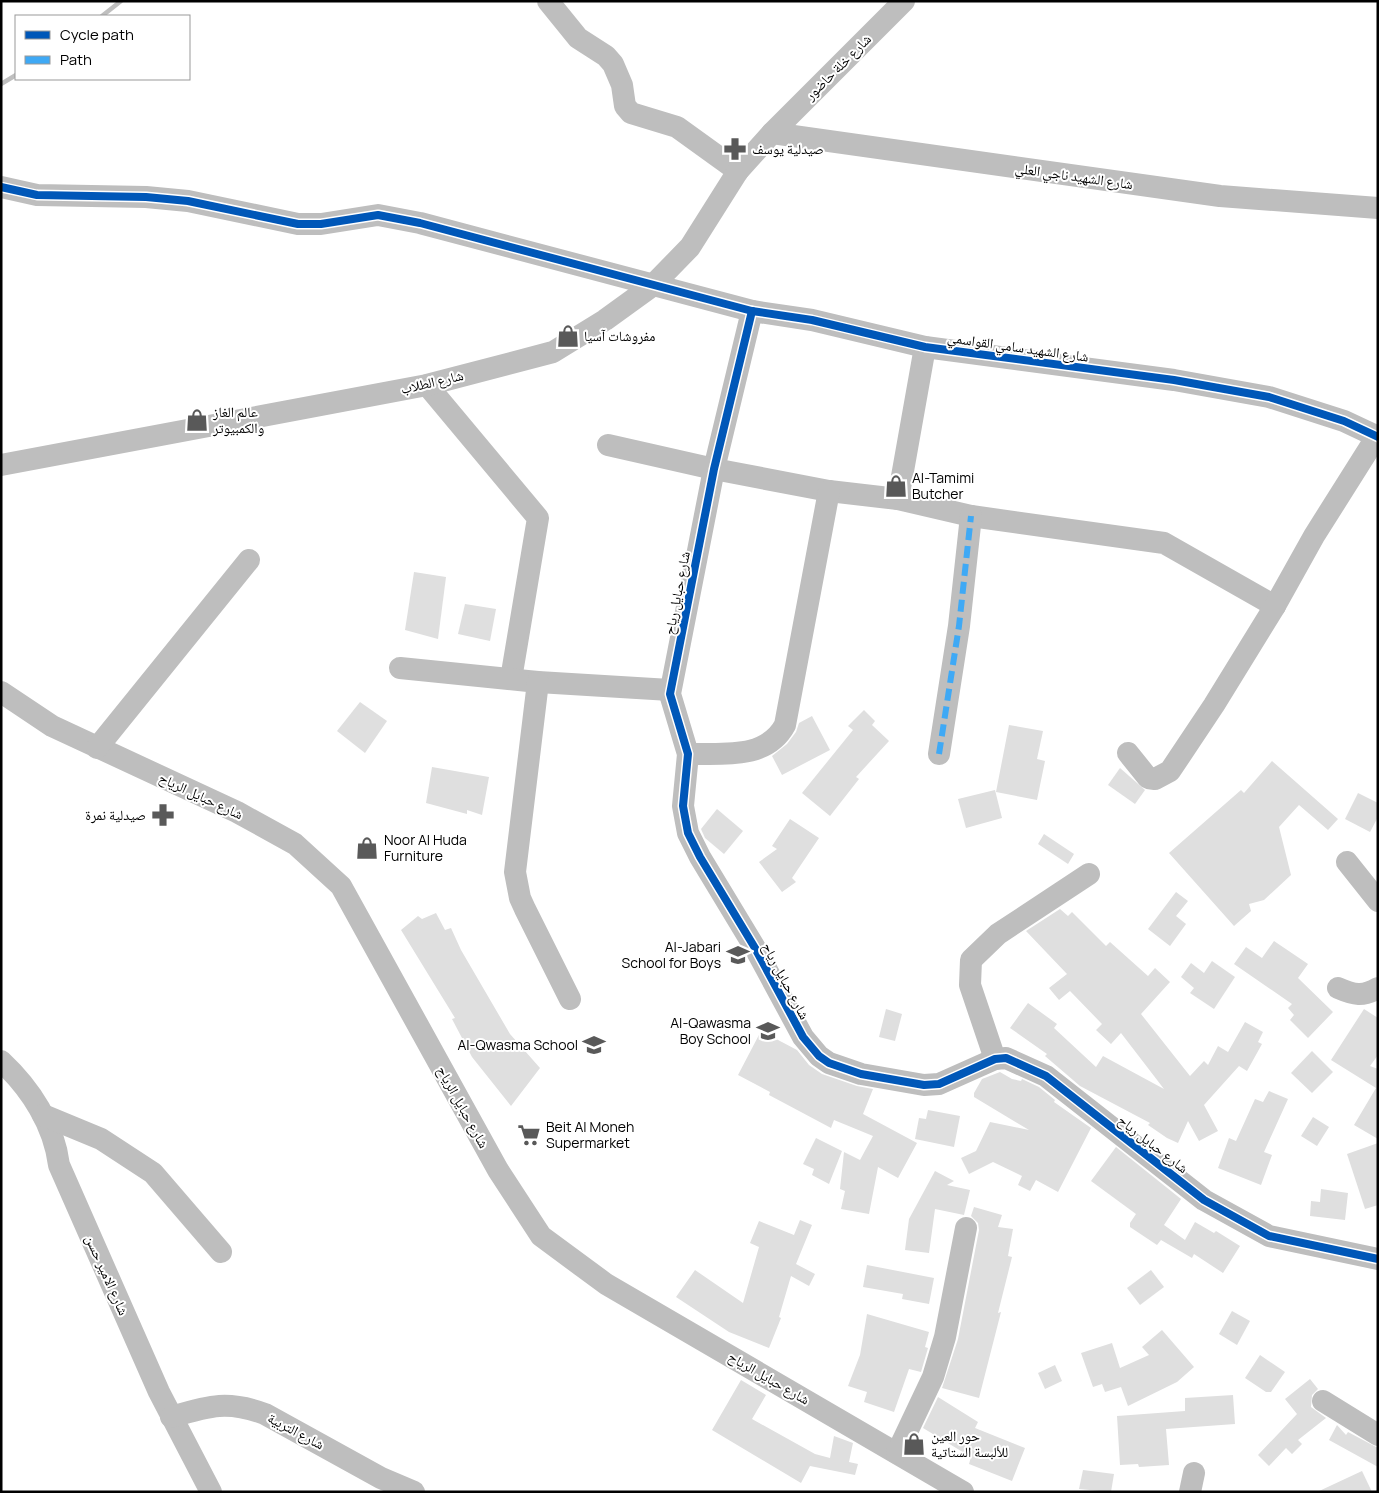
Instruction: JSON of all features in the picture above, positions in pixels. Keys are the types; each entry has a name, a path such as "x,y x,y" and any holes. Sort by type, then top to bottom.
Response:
{"street":[{"path":"548,1 578,38 606,56 613,64 622,85 625,106 631,113 677,127 738,171"},
{"name":"شارع خلة حاضور","path":"772,133 904,1"},
{"name":"شارع الطلاب","path":"1,465 428,384 554,352 605,320 652,286 690,246 738,171 772,133"},
{"name":"شارع الشهيد ناجي العلي","path":"772,133 1220,196 1378,208"},
{"name":"شارع الشهيد سامي القواسمي","path":"1,187 37,195 146,197 188,201 298,224 321,224 378,215 420,222 752,312 812,320 925,347 1174,380 1269,397 1344,421 1377,436"},
{"name":"شارع حبايل رياح","path":"752,312 714,469 670,690 688,754 683,806 691,839 755,948 802,1038 819,1056 840,1068 924,1085 954,1080 995,1059 1006,1058 1046,1076 1204,1200 1269,1236 1378,1260"},
{"path":"898,499 925,347"},
{"path":"428,384 538,518 511,679"},
{"path":"1128,753 1148,778 1155,778 1170,771 1214,705 1275,606 1314,536 1377,436"},
{"path":"608,445 714,469 829,491 898,499 972,516 1164,543 1275,606"},
{"path":"688,754 746,752 759,749 775,740 785,725 829,491"},
{"path":"939,754 960,617 972,516"},
{"path":"97,748 249,560"},
{"path":"400,668 538,682 670,690"},
{"path":"538,682 515,872 520,898 570,999"},
{"name":"شارع حبايل الرياح","path":"1,692 52,726 237,812 286,840 341,886 498,1170 541,1236 606,1284 964,1492"},
{"path":"1347,862 1378,901"},
{"path":"995,1059 970,985 971,960 998,934 1089,874"},
{"path":"1338,988 1354,995 1368,994 1378,988"},
{"name":"شارع الامير حسن","path":"1,1062 35,1102 43,1115 55,1145 59,1165 171,1417 210,1492"},
{"path":"43,1115 101,1139 153,1173 221,1252"},
{"path":"897,1453 933,1377 945,1337 966,1228"},
{"path":"1323,1400 1378,1435"},
{"name":"شارع التربية","path":"171,1417 198,1409 227,1404 245,1407 265,1414 381,1478 414,1492"}],"building":[{"path":"414,572 446,577 438,639 405,630"},
{"path":"465,604 496,609 490,641 458,634"},
{"path":"360,702 387,721 365,753 337,731"},
{"path":"864,710 875,721 872,725 889,741 856,777 859,779 830,816 802,793 853,730 848,726"},
{"path":"812,716 830,750 782,775 772,756 787,744 796,732 799,723"},
{"path":"1009,725 1043,731 1037,759 1045,761 1037,800 996,792"},
{"path":"1272,761 1338,819 1328,830 1299,805 1279,827 1291,875 1264,900 1249,904 1251,911 1234,926 1169,853 1241,790 1244,793"},
{"path":"432,767 489,777 482,815 467,810 467,814 426,803"},
{"path":"1120,768 1145,790 1135,804 1108,785"},
{"path":"995,790 1002,818 966,828 958,799"},
{"path":"1358,793 1378,803 1378,817 1370,832 1345,819"},
{"path":"717,809 743,831 724,854 705,838 701,829"},
{"path":"790,819 819,838 792,878 796,882 782,892 759,862 777,849 772,846"},
{"path":"1044,834 1074,854 1068,864 1038,844"},
{"path":"1176,892 1188,901 1176,916 1186,924 1170,946 1148,929"},
{"path":"1060,909 1068,916 1072,912 1106,946 1110,942 1148,976 1155,968 1170,982 1141,1014 1190,1076 1204,1061 1208,1065 1218,1046 1228,1052 1245,1022 1263,1032 1258,1042 1262,1044 1247,1071 1239,1066 1204,1105 1218,1131 1199,1141 1188,1121 1178,1143 1167,1138 1148,1125 1150,1123 1080,1086 1045,1056 1047,1054 1010,1028 1028,1003 1057,1024 1054,1028 1096,1067 1103,1056 1164,1089 1121,1033 1111,1044 1096,1030 1102,1024 1070,991 1059,1000 1049,988 1067,974 1026,931"},
{"path":"436,913 445,930 451,928 461,950 510,1034 540,1068 511,1106 472,1057 452,1019 455,1018 401,930 418,916 422,919"},
{"path":"1274,941 1308,964 1298,978 1333,1012 1308,1038 1290,1020 1294,1015 1288,1008 1292,1004 1234,964 1246,947 1262,958"},
{"path":"1212,961 1235,977 1214,1009 1190,993 1194,988 1181,977 1191,963 1204,973"},
{"path":"886,1009 902,1014 895,1041 879,1037"},
{"path":"1364,1009 1378,1018 1378,1055 1370,1066 1378,1069 1378,1139 1354,1125 1376,1088 1331,1060"},
{"path":"761,1031 797,1050 809,1065 822,1074 857,1086 873,1089 863,1114 917,1143 898,1178 878,1167 869,1214 841,1209 845,1191 840,1189 844,1152 860,1160 873,1136 834,1120 831,1128 769,1095 770,1092 738,1075"},
{"path":"1312,1051 1333,1072 1312,1093 1291,1073"},
{"path":"1000,1072 1012,1079 1021,1081 1022,1079 1039,1087 1055,1100 1054,1102 1091,1128 1058,1192 1036,1180 1030,1191 1018,1185 1022,1176 993,1162 969,1174 961,1158 976,1151 990,1122 1029,1130 974,1097 974,1093 982,1079"},
{"path":"1269,1091 1288,1099 1264,1152 1272,1155 1261,1185 1218,1168 1229,1138 1236,1141 1255,1099 1263,1102"},
{"path":"928,1110 960,1116 954,1147 915,1139 919,1118 926,1119"},
{"path":"1313,1117 1329,1127 1317,1146 1301,1136"},
{"path":"816,1138 842,1151 829,1184 812,1175 814,1169 803,1164"},
{"path":"1378,1143 1378,1205 1365,1209 1347,1154"},
{"path":"1116,1147 1181,1199 1164,1225 1185,1240 1195,1222 1214,1233 1216,1231 1240,1246 1223,1273 1194,1254 1192,1258 1161,1240 1157,1245 1130,1227 1130,1223 1136,1214 1091,1181"},
{"path":"935,1171 954,1181 947,1185 970,1190 964,1215 935,1209 929,1253 905,1250 909,1219"},
{"path":"1321,1189 1348,1193 1345,1220 1310,1216 1311,1201 1320,1202"},
{"path":"974,1207 1002,1215 998,1227 1013,1229 1008,1256 1012,1257 998,1313 1001,1312 979,1398 942,1388 958,1339 979,1230 978,1223 971,1216"},
{"path":"800,1220 812,1225 796,1264 815,1274 809,1286 791,1276 779,1317 781,1318 769,1348 729,1332 676,1297 695,1270 743,1303 759,1247 750,1243 759,1221 794,1235"},
{"path":"867,1265 934,1278 929,1304 902,1299 903,1294 863,1287"},
{"path":"1151,1270 1164,1287 1140,1305 1127,1288"},
{"path":"1232,1311 1250,1321 1237,1345 1219,1334"},
{"path":"867,1314 929,1332 925,1347 928,1348 921,1372 909,1369 894,1412 864,1402 867,1392 848,1386 860,1355"},
{"path":"1162,1330 1194,1367 1177,1382 1128,1406 1121,1387 1105,1392 1102,1384 1093,1387 1081,1353 1112,1343 1120,1368 1149,1355 1142,1347"},
{"path":"1260,1355 1285,1372 1271,1392 1266,1392 1245,1378"},
{"path":"1055,1365 1062,1381 1045,1389 1038,1373"},
{"path":"1310,1379 1318,1389 1312,1395 1311,1407 1326,1418 1298,1440 1302,1444 1292,1454 1286,1448 1269,1466 1258,1455 1297,1414 1285,1399"},
{"path":"741,1380 766,1395 752,1419 815,1454 830,1458 834,1436 853,1443 849,1462 858,1464 855,1475 810,1466 801,1483 712,1430"},
{"path":"1233,1395 1235,1424 1166,1429 1169,1465 1139,1467 1138,1464 1120,1465 1117,1416 1185,1411 1185,1398"},
{"path":"938,1397 978,1422 975,1428 1025,1448 1012,1481 969,1464 971,1457 923,1428"},
{"path":"1337,1425 1346,1435 1348,1432 1378,1448 1378,1467 1329,1440"},
{"path":"1083,1470 1114,1474 1111,1492 1079,1489"},
{"path":"1362,1471 1372,1492 1317,1492"}],"waterway":[{"path":"103,15 121,1"},
{"path":"1,84 15,76"}],"marked path":[{"path":"939,754 959,626 971,516"}],"cycle path":[{"path":"1,187 37,195 146,197 188,201 298,224 321,224 378,215 420,223 752,311 812,320 925,347 1174,380 1269,397 1344,421 1378,437"},
{"path":"752,311 714,469 670,694 688,754 683,806 688,833 700,857 755,948 803,1037 819,1056 829,1063 861,1074 924,1085 939,1084 995,1059 1006,1058 1046,1076 1204,1200 1269,1236 1378,1259"}],"place":[{"name":"صيدلية يوسف","path":"735,149"},
{"name":"مفروشات آسيا","path":"568,336"},
{"name":"عالم الغاز والكمبيوتر","path":"197,420"},
{"name":"Al-Tamimi Butcher","path":"896,486"},
{"name":"صيدلية نمرة","path":"163,815"},
{"name":"Noor Al Huda Furniture","path":"367,848"},
{"name":"Al-Jabari School for Boys","path":"738,955"},
{"name":"Al-Qawasma Boy School","path":"768,1031"},
{"name":"Al-Qwasma School","path":"594,1045"},
{"name":"Beit Al Moneh Supermarket","path":"529,1135"},
{"name":"حور العين للألبسة الستاتية","path":"914,1444"}]}
